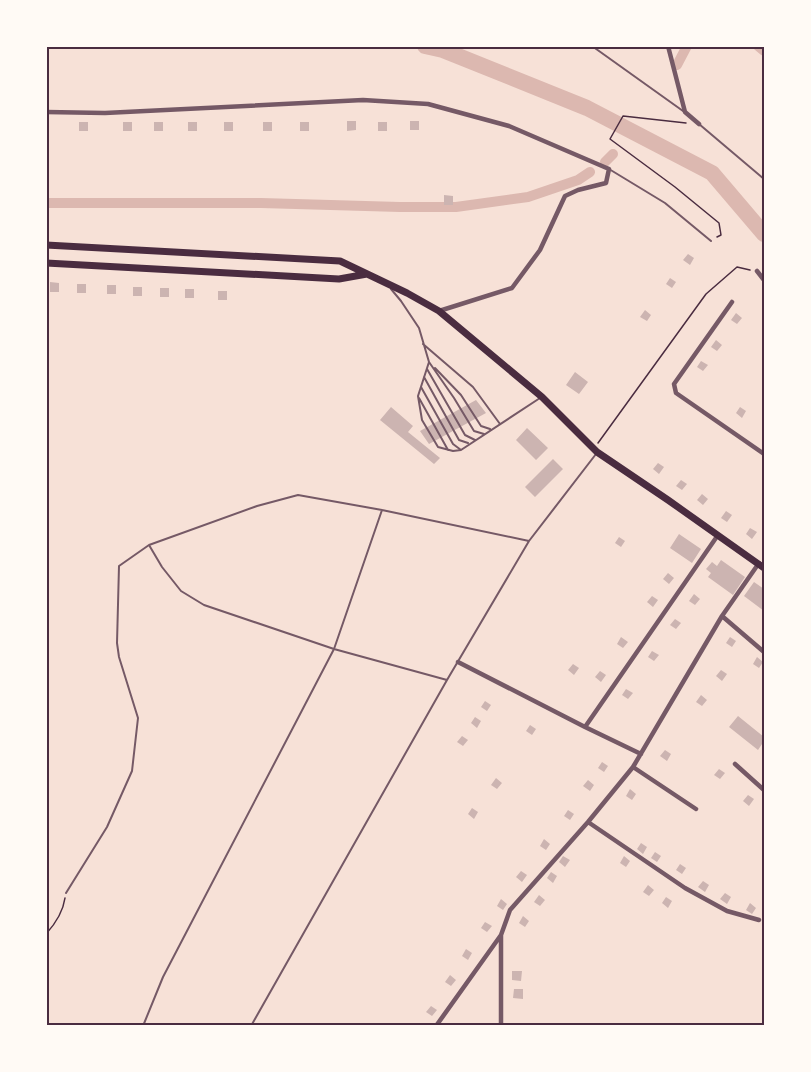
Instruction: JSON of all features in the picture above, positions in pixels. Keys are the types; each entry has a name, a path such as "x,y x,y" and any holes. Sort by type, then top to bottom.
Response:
{"main road":[{"path":"46,245 340,261 439,311 542,397 596,450 762,566"},
{"path":"46,263 339,279 367,274"}],"street":[{"path":"668,46 685,112 699,124"},
{"path":"46,112 105,113 363,100 428,104 509,126 609,169 606,183 565,196 540,250 512,288 439,311"},
{"path":"757,271 765,280"},
{"path":"732,302 674,384 676,393 765,454"},
{"path":"585,727 718,535"},
{"path":"436,1026 501,935 510,909 588,822 633,767 722,616 762,566"},
{"path":"722,616 765,652"},
{"path":"458,662 641,754"},
{"path":"735,764 765,790"},
{"path":"633,767 696,809"},
{"path":"588,822 685,888 727,911 759,920"},
{"path":"501,935 501,1026"}],"lane":[{"path":"592,46 685,112"},
{"path":"699,124 765,179"},
{"path":"609,169 665,203 711,241"},
{"path":"385,282 419,328 429,362 474,431 484,434"},
{"path":"423,344 473,387 500,424"},
{"path":"429,362 418,396 423,420 438,447 461,450 542,397"},
{"path":"429,362 461,395 481,426 492,429"},
{"path":"427,369 465,435 475,440"},
{"path":"424,377 459,440 470,444"},
{"path":"421,387 453,444 461,450"},
{"path":"418,396 448,450"},
{"path":"251,1026 447,680 529,542 596,450"},
{"path":"66,893 107,828 132,771 138,718 119,657 117,643 119,566 150,545 257,506 298,495 382,510 529,542"},
{"path":"142,1026 163,977 334,649 382,510"},
{"path":"150,545 162,567 181,591 204,605 334,649 447,680"}],"path":[{"path":"699,124 623,116 610,139 719,222 721,235 711,241"},
{"path":"596,450 705,294 737,267 757,271"},
{"path":"46,934 61,914 66,893"}],"building":[{"path":"347,121 356,121 356,130 347,131"},
{"path":"410,121 419,121 419,130 410,130"},
{"path":"79,122 88,122 88,131 79,131"},
{"path":"123,122 132,122 132,131 123,131"},
{"path":"154,122 163,122 163,131 154,131"},
{"path":"188,122 197,122 197,131 188,131"},
{"path":"224,122 233,122 233,131 224,131"},
{"path":"263,122 272,122 272,131 263,131"},
{"path":"300,122 309,122 309,131 300,131"},
{"path":"378,122 387,122 387,131 378,131"},
{"path":"444,195 453,196 453,205 444,205"},
{"path":"688,254 694,258 690,265 683,260"},
{"path":"670,278 676,282 672,288 666,284"},
{"path":"50,282 59,283 59,292 50,292"},
{"path":"77,284 86,284 86,293 77,293"},
{"path":"107,285 116,285 116,294 107,294"},
{"path":"133,287 142,287 142,296 133,296"},
{"path":"160,288 169,288 169,297 160,297"},
{"path":"185,289 194,289 194,298 185,298"},
{"path":"218,291 227,291 227,300 218,300"},
{"path":"645,310 651,315 647,321 640,317"},
{"path":"736,313 742,318 737,324 731,320"},
{"path":"716,340 722,345 717,351 711,347"},
{"path":"701,361 708,365 703,371 697,367"},
{"path":"575,372 588,382 579,394 566,385"},
{"path":"476,400 486,413 429,444 420,431"},
{"path":"391,407 413,426 408,432 440,458 434,464 380,420"},
{"path":"740,407 746,411 742,418 736,413"},
{"path":"527,428 548,448 536,460 516,440"},
{"path":"553,459 563,469 535,497 525,487"},
{"path":"658,463 664,467 659,474 653,469"},
{"path":"681,480 687,484 682,490 676,486"},
{"path":"702,494 708,499 703,505 697,500"},
{"path":"726,511 732,515 727,522 721,518"},
{"path":"750,528 757,532 752,539 746,534"},
{"path":"679,534 701,549 692,563 670,548"},
{"path":"619,537 625,541 621,547 615,543"},
{"path":"721,560 745,577 733,595 708,577 711,573 706,569 712,562 717,566"},
{"path":"668,573 674,578 669,584 663,579"},
{"path":"754,582 764,589 764,611 744,596"},
{"path":"694,594 700,599 695,605 689,601"},
{"path":"652,596 658,600 653,607 647,602"},
{"path":"675,619 681,623 676,629 670,625"},
{"path":"621,637 628,642 623,648 617,644"},
{"path":"730,637 736,641 732,647 726,643"},
{"path":"652,651 659,655 654,661 648,657"},
{"path":"757,657 763,662 759,668 753,664"},
{"path":"573,664 579,668 574,675 568,670"},
{"path":"721,670 727,674 722,681 716,676"},
{"path":"600,671 606,675 601,682 595,677"},
{"path":"626,689 633,693 628,699 622,695"},
{"path":"701,695 707,700 702,706 696,702"},
{"path":"485,701 491,705 487,711 481,707"},
{"path":"738,716 764,737 758,750 729,727"},
{"path":"475,717 481,721 477,728 471,723"},
{"path":"530,725 536,729 532,735 526,731"},
{"path":"462,736 468,740 463,746 457,742"},
{"path":"665,750 671,754 667,761 660,756"},
{"path":"602,762 608,766 604,772 598,768"},
{"path":"719,769 725,773 720,779 714,775"},
{"path":"496,778 502,783 497,789 491,785"},
{"path":"588,780 594,785 590,791 583,786"},
{"path":"630,789 636,794 632,800 626,796"},
{"path":"748,795 754,799 749,806 743,801"},
{"path":"472,808 478,812 474,819 468,814"},
{"path":"568,810 574,814 570,820 564,816"},
{"path":"544,839 550,844 546,850 540,846"},
{"path":"641,843 647,847 643,854 637,849"},
{"path":"655,852 661,856 657,862 651,858"},
{"path":"563,856 570,860 565,867 559,862"},
{"path":"624,856 630,861 626,867 620,863"},
{"path":"680,864 686,868 682,874 676,870"},
{"path":"521,871 527,875 522,882 516,877"},
{"path":"551,872 557,876 553,883 547,878"},
{"path":"703,881 709,885 705,892 698,887"},
{"path":"648,885 654,890 649,896 643,892"},
{"path":"725,893 731,897 727,904 720,899"},
{"path":"539,895 545,900 540,906 534,902"},
{"path":"666,897 672,901 668,908 662,903"},
{"path":"501,899 507,904 503,910 497,906"},
{"path":"750,903 756,908 752,914 746,910"},
{"path":"523,916 529,921 525,927 519,923"},
{"path":"485,922 492,926 487,932 481,928"},
{"path":"466,949 472,953 468,960 462,956"},
{"path":"512,971 522,971 521,981 512,980"},
{"path":"450,975 456,980 451,986 445,982"},
{"path":"514,989 523,989 523,999 513,998"},
{"path":"431,1006 437,1010 432,1016 426,1012"}],"waterway":[{"path":"425,46 443,50 587,108 712,173 764,234"},
{"path":"677,65 687,46"},
{"path":"758,46 764,51"},
{"path":"605,162 613,154"},
{"path":"46,203 261,203 456,207 528,197 578,180 590,172"}]}
